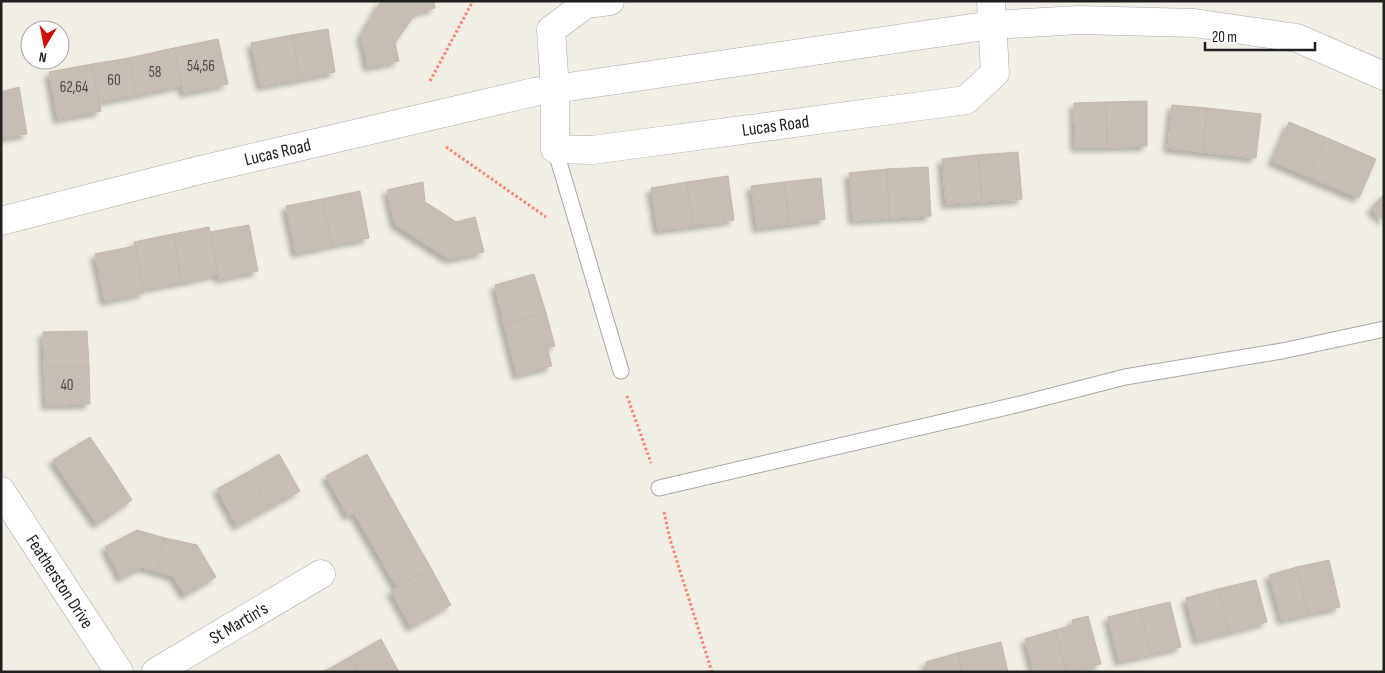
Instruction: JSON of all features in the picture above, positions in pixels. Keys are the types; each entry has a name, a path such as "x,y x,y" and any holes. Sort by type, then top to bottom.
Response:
{"street":[{"path":"555,149 551,30 586,4 610,1"},
{"name":"Lucas Road","path":"1,221 196,171 534,92 992,13 1078,20 1193,12 1298,38 1384,76"},
{"name":"Lucas Road","path":"555,149 592,150 966,100 995,73 992,13"},
{"name":"Featherston Drive","path":"1,491 118,672"},
{"name":"St Martin's","path":"156,672 321,574"}],"lane":[{"path":"555,149 621,371"},
{"path":"659,488 1020,404 1126,377 1282,351 1384,329"}],"path":[{"path":"621,371 659,488 670,539 712,672"}],"building":[{"path":"381,1 434,1 435,8 416,13 406,27 377,8"},
{"path":"377,8 406,27 395,43 399,61 368,67 361,35"},
{"path":"328,29 335,72 300,79 292,35"},
{"path":"292,35 300,79 261,86 251,43"},
{"path":"218,39 228,84 184,93 174,48"},
{"path":"174,48 182,85 136,95 129,58"},
{"path":"129,58 136,95 99,102 92,64"},
{"path":"92,64 101,111 58,119 49,72 70,70 70,68"},
{"path":"19,87 27,134 1,138 1,92"},
{"path":"1147,101 1147,146 1107,147 1106,102"},
{"path":"1106,102 1107,147 1075,147 1074,103"},
{"path":"1172,105 1207,108 1203,152 1168,148"},
{"path":"1207,108 1261,114 1256,158 1203,152"},
{"path":"1289,122 1325,137 1309,177 1272,161"},
{"path":"1325,137 1376,159 1359,198 1309,177"},
{"path":"1018,152 1022,199 982,202 978,155"},
{"path":"978,155 982,202 946,204 942,159"},
{"path":"928,167 931,216 889,218 887,169"},
{"path":"887,169 889,218 853,220 849,173"},
{"path":"728,176 734,220 693,226 687,182"},
{"path":"821,178 825,219 789,224 784,182"},
{"path":"423,182 425,202 441,212 421,241 395,224 387,190"},
{"path":"687,182 693,226 658,230 651,188"},
{"path":"784,182 789,224 757,228 751,186"},
{"path":"360,191 369,238 332,245 322,199"},
{"path":"1384,194 1384,221 1371,209"},
{"path":"322,199 332,245 296,253 286,206"},
{"path":"441,212 456,222 475,217 484,252 449,259 421,241"},
{"path":"249,225 258,271 219,279 210,232"},
{"path":"209,227 218,274 181,282 173,234"},
{"path":"173,234 181,282 143,289 134,242"},
{"path":"135,246 144,293 105,301 95,254"},
{"path":"534,274 546,313 504,324 495,285"},
{"path":"546,313 555,346 547,348 552,366 517,375 504,324"},
{"path":"87,331 89,366 44,367 43,332"},
{"path":"89,366 90,404 46,405 44,367"},
{"path":"90,437 112,469 75,493 53,460"},
{"path":"279,454 300,491 269,508 248,472"},
{"path":"367,454 389,494 348,516 326,476"},
{"path":"112,469 132,500 97,524 75,493"},
{"path":"248,472 269,508 237,526 217,489"},
{"path":"389,494 416,542 382,561 354,513"},
{"path":"137,530 165,538 156,571 142,567 121,578 105,547"},
{"path":"165,538 197,545 216,577 185,595 173,576 156,571"},
{"path":"416,542 431,568 397,587 382,561"},
{"path":"1329,560 1340,607 1308,614 1297,567"},
{"path":"1297,567 1308,614 1282,620 1269,575"},
{"path":"431,568 451,605 411,627 391,591"},
{"path":"1256,580 1267,622 1229,632 1218,589"},
{"path":"1218,589 1229,632 1197,640 1186,598"},
{"path":"1170,602 1181,647 1151,654 1140,609"},
{"path":"1140,609 1151,654 1119,661 1108,617"},
{"path":"1088,616 1101,664 1073,672 1066,672 1055,630 1073,625 1072,620"},
{"path":"1055,630 1066,672 1034,672 1025,639"},
{"path":"381,639 399,672 358,672 350,657"},
{"path":"1001,642 1008,672 962,672 957,653"},
{"path":"957,653 962,672 928,672 926,662"},
{"path":"350,657 358,672 323,672"}]}
